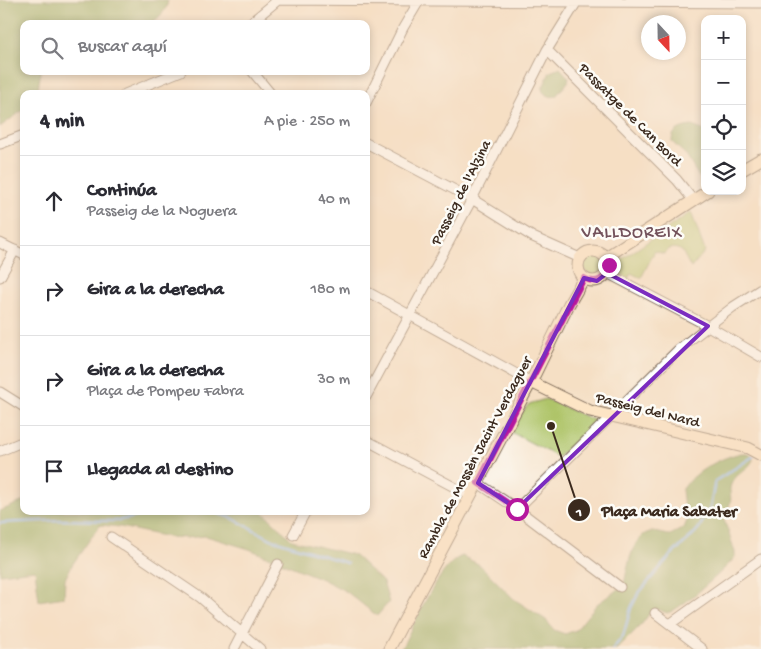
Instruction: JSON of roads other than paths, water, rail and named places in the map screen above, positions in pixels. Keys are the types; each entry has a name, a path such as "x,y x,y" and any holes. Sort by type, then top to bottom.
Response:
{"street":[{"path":"253,20 276,0 761,3"},
{"path":"370,95 403,28 419,1"},
{"name":"Passeig de l'Alzina","path":"370,389 472,199 547,50 577,1"},
{"name":"Passatge de Can Bord","path":"547,50 677,180 693,200"},
{"path":"135,90 171,75"},
{"path":"255,75 268,90"},
{"path":"0,144 20,136"},
{"path":"370,145 472,199 533,237 580,258"},
{"path":"746,168 761,159"},
{"path":"606,257 701,195"},
{"path":"0,243 20,253"},
{"path":"0,277 14,250"},
{"path":"593,251 606,257 609,265 607,273 601,280 588,280 579,271 580,258 588,252 593,251"},
{"path":"607,273 708,326 761,357"},
{"name":"Rambla de Mossèn Jacint Verdaguer","path":"389,649 478,483 584,278"},
{"path":"517,509 680,348 733,307 761,289"},
{"path":"370,293 531,382"},
{"name":"Passeig del Nard","path":"531,382 590,410 612,417 748,448 761,454"},
{"path":"0,392 20,404"},
{"path":"370,442 471,496"},
{"path":"0,451 20,443"},
{"path":"478,483 517,509 620,587"},
{"path":"294,535 304,515"},
{"path":"110,538 201,598 260,649"},
{"path":"670,624 761,560"},
{"path":"234,649 278,564"},
{"path":"656,613 702,649"}],"waterway":[{"path":"613,649 623,636 631,608 638,594 670,556 699,528 710,508 715,481 754,456"},
{"path":"0,523 60,520 115,521 146,515"},
{"path":"223,515 271,539 347,563"}],"place":[{"name":"Plaça Maria Sabater","path":"551,426"}],"district":[{"name":"VALLDOREIX","path":"632,231"}]}
